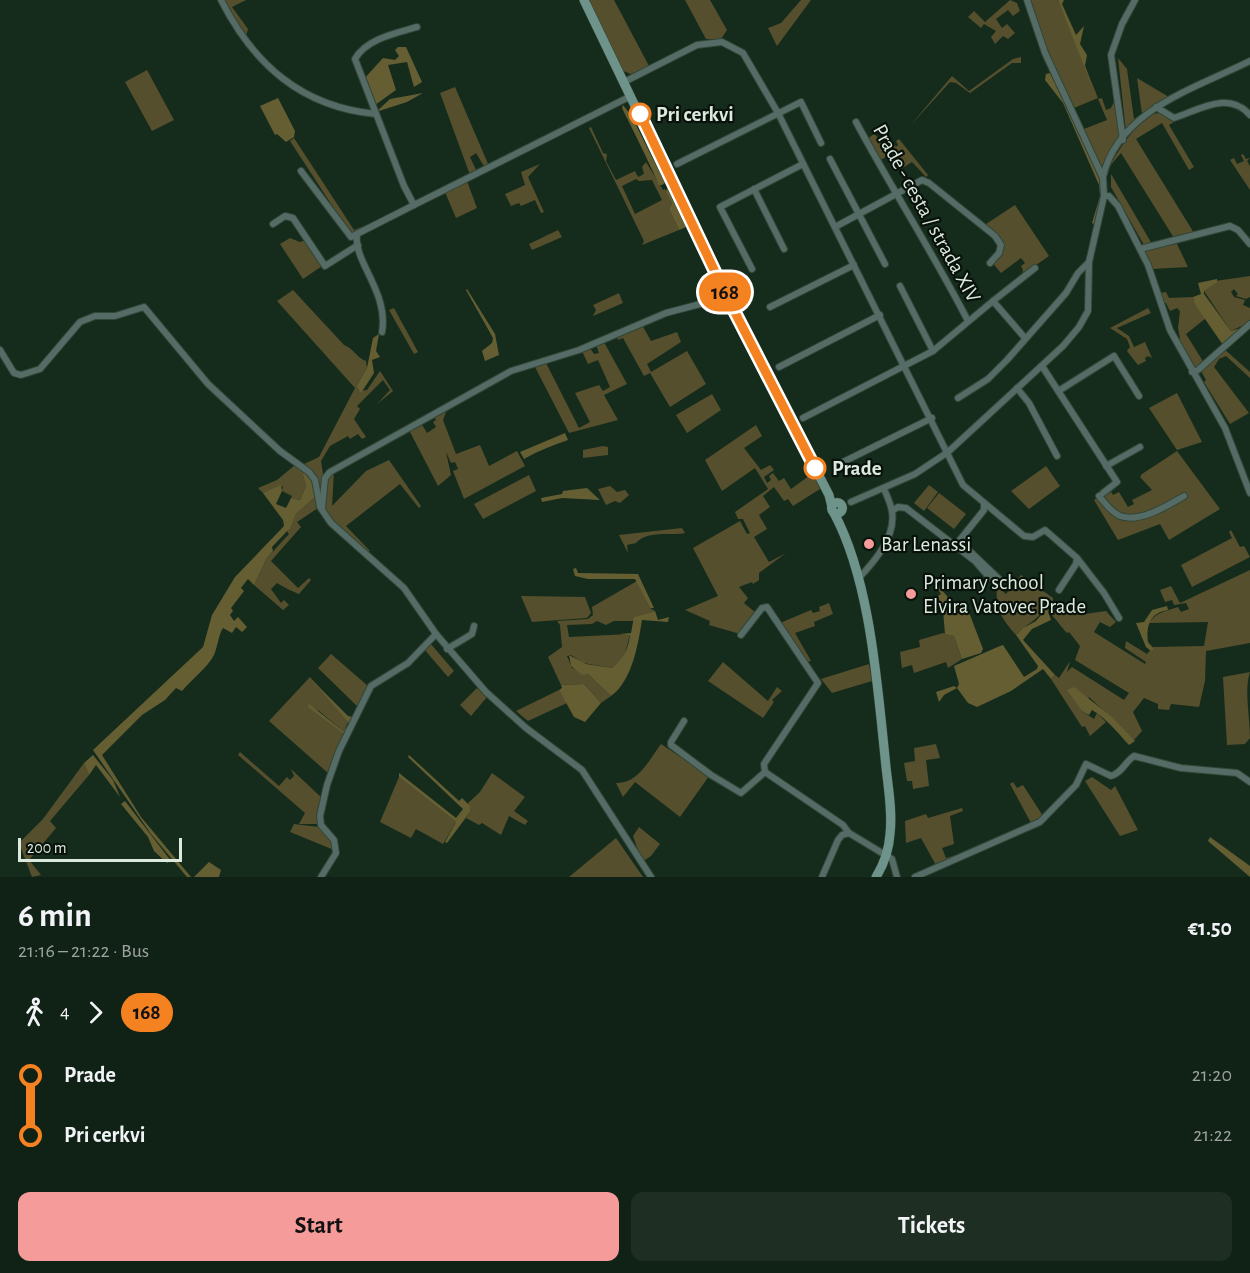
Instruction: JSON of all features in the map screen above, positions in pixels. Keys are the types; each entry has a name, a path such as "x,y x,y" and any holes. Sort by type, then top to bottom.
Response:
{"street":[{"path":"221,0 245,42 279,77 323,102 351,112 376,114"},
{"path":"584,0 727,297 829,495 838,508 840,523 858,579 878,699 891,816 886,856 876,877"},
{"path":"1027,0 1042,46 1103,178"},
{"path":"1123,140 1111,55 1118,32 1135,0"},
{"path":"414,205 404,186 355,60 360,50 369,44 417,27"},
{"path":"624,82 697,45 722,42 743,53 778,113 932,418 963,485 1024,536 1033,537 1045,530 1052,533 1077,558 1103,591 1119,618"},
{"path":"838,508 915,474 948,452 1063,346 1088,312 1089,262 1104,195 1103,178 1106,164 1140,120 1156,107 1196,84 1221,76 1250,61"},
{"path":"301,171 351,237 631,96"},
{"path":"677,164 801,102 821,143"},
{"path":"1156,107 1174,118 1215,102 1224,102 1236,105 1250,115"},
{"name":"Prade - cesta / strada XIV","path":"856,122 896,195 936,259 968,321"},
{"path":"830,159 885,264"},
{"path":"752,269 720,207 803,164"},
{"path":"835,227 922,180 929,183 995,236 1000,245 999,253 990,263"},
{"path":"754,189 784,249"},
{"path":"1104,195 1109,196 1118,206 1140,249 1170,330 1225,428 1250,493"},
{"path":"273,224 285,216 293,218 325,266 358,245"},
{"path":"1140,249 1230,226 1238,230 1250,244"},
{"path":"357,235 358,245 383,307 382,332"},
{"path":"958,398 988,379 1066,293 1078,273 1089,262"},
{"path":"770,307 854,265"},
{"path":"803,418 933,351 1035,268"},
{"path":"900,286 933,351"},
{"path":"323,512 326,474 499,377 579,350 666,313 727,297"},
{"path":"993,301 1025,338"},
{"path":"0,350 14,373 32,373 39,369 80,322 95,316 115,316 144,307 208,384 280,451 309,472 315,480 323,512 345,537 404,588 447,649 486,692 526,728 582,770 651,877"},
{"path":"779,367 880,315"},
{"path":"1192,372 1198,370 1250,324"},
{"path":"1060,390 1114,356 1139,396"},
{"path":"1042,366 1060,390 1117,482 1101,494 1119,516 1133,518 1165,508 1184,496"},
{"path":"1017,388 1029,403 1057,456"},
{"path":"839,464 932,418"},
{"path":"1106,466 1140,447"},
{"path":"858,579 879,556 892,523 892,511 884,489"},
{"path":"984,504 984,510 959,541 999,579"},
{"path":"892,511 898,507 906,508 975,561 988,577"},
{"path":"1059,590 1076,564 1077,558"},
{"path":"741,635 762,608 767,607 818,683 764,764 765,772 843,825 849,833 892,859 897,877"},
{"path":"447,649 472,634 474,626"},
{"path":"321,877 336,853 334,840 321,825 320,816 327,785 339,751 371,686 408,663 436,634"},
{"path":"684,721 670,742 671,745 719,780 741,793 765,772"},
{"path":"915,877 1040,822 1076,785 1086,764 1111,776 1117,774 1134,756 1180,768 1237,772 1250,782"},
{"path":"822,877 838,840 842,835 849,833"}],"shaded area":[{"path":"222,0 246,0 232,7 248,29 245,40"},
{"path":"589,0 614,0 649,66 631,74 623,71"},
{"path":"685,0 710,0 727,30 721,39 706,39"},
{"path":"801,0 811,0 777,46 768,28 781,23"},
{"path":"1010,0 1017,3 1020,11 1013,16 1008,10 996,19 1002,28 1007,24 1015,33 1008,39 1003,36 995,44 991,37 996,31 984,24 981,28 968,17 974,11 985,22"},
{"path":"1028,0 1058,0 1098,98 1074,108 1058,80"},
{"path":"1058,0 1064,0 1062,4 1076,35 1084,26 1080,44 1087,55 1085,66 1095,94"},
{"path":"398,47 406,47 422,82 414,87 407,62 388,65 396,90 375,105 363,80 383,58 395,60 399,56 395,50"},
{"path":"1021,57 1021,63 1012,63 970,93 956,83 950,82 909,127 952,76 969,91 1013,59"},
{"path":"1118,58 1127,69 1134,119 1142,114 1137,78 1169,97 1126,132"},
{"path":"147,70 174,120 152,131 125,82"},
{"path":"1050,73 1099,173 1103,196 1095,225 1092,223 1100,196 1099,185 1063,103 1045,80 1046,74"},
{"path":"455,87 489,166 485,168 476,153 470,157 477,172 470,175 440,93"},
{"path":"423,93 407,102 376,112 390,99"},
{"path":"278,98 295,131 294,137 286,142 277,134 275,135 260,106"},
{"path":"1102,98 1106,110 1111,108 1115,100 1120,136 1101,168 1084,129 1107,120 1098,99"},
{"path":"623,105 631,115 665,183 662,185 659,185 622,108"},
{"path":"1159,113 1174,122 1169,125 1194,167 1189,170 1162,123 1136,139 1194,233 1174,238 1121,153 1109,167 1137,127 1152,115"},
{"path":"591,127 603,153 607,154 606,161 616,180 635,171 638,177 644,174 642,167 646,162 672,203 669,209 679,230 642,245 644,241 589,128","holes":["636,179 639,181 652,180 662,200 635,214 622,186"]},
{"path":"874,134 890,148 894,144 896,147 898,145 896,141 899,139 928,175 926,177 912,162 901,169 891,154 879,161 867,139"},
{"path":"294,138 354,230 376,221 353,234 350,233 290,141"},
{"path":"1243,154 1246,159 1250,158 1247,161 1250,166 1250,190 1230,160 1234,158 1237,164 1244,161 1241,155"},
{"path":"540,164 528,177 544,212 541,213 535,200 521,206 519,203 511,206 505,194 525,185 521,172"},
{"path":"1111,174 1152,244 1144,245 1111,187"},
{"path":"467,181 477,208 456,218 445,192"},
{"path":"667,188 686,227 679,230 669,209 672,203 666,192"},
{"path":"1015,205 1049,256 1022,275 1021,266 1025,263 1021,258 1001,273 990,260 999,251 997,236 983,226"},
{"path":"558,230 562,237 532,250 529,244"},
{"path":"290,238 300,242 306,240 322,266 303,279 280,244"},
{"path":"1177,244 1188,267 1152,269 1144,251 1149,248"},
{"path":"1250,276 1250,297 1246,299 1236,296 1238,294 1234,289 1231,292 1234,297 1245,300 1243,305 1250,308 1250,322 1231,331 1204,291 1215,281"},
{"path":"1217,279 1217,282 1204,291 1204,294 1231,331 1244,327 1223,345 1194,303 1193,297 1201,294 1198,283"},
{"path":"467,289 495,334 499,355 485,361 482,351 492,343 493,338"},
{"path":"293,290 344,345 366,361 367,368 356,387 359,391 367,390 380,371 393,391 377,404 390,390 383,380 357,406 360,409 354,419 366,437 362,439 358,434 350,439 348,436 330,446 321,461 323,474 321,497 314,473 302,465 319,457 355,388 277,301"},
{"path":"1166,292 1169,298 1193,297 1194,303 1206,318 1186,334 1204,363 1195,369 1178,339 1180,338 1178,328 1180,311 1177,308 1170,311 1166,303 1163,303 1160,293"},
{"path":"619,293 623,303 593,316 596,310 593,305"},
{"path":"394,308 418,352 414,354 389,310"},
{"path":"1148,308 1151,313 1117,328 1129,336 1134,347 1145,342 1152,358 1148,356 1145,358 1146,361 1138,365 1127,351 1130,347 1127,339 1110,328"},
{"path":"642,325 651,341 677,332 681,342 647,364 651,372 687,351 706,384 670,407 650,373 644,376 623,338 618,340 617,336"},
{"path":"379,334 376,351 380,357 372,360 374,373 361,393 356,387 367,368 373,338"},
{"path":"604,342 627,384 604,395 618,420 569,433 535,367 546,363 579,428 590,422 575,393 599,385 603,391 610,387 598,360 588,364 582,351 590,348 594,354 599,353 596,345"},
{"path":"1223,348 1250,372 1250,378 1226,356 1219,359 1214,367 1249,413 1230,424 1204,382 1206,380 1201,371"},
{"path":"1177,393 1202,442 1177,450 1149,408"},
{"path":"712,394 721,410 687,433 676,415"},
{"path":"453,406 446,412 443,420 456,454 480,445 489,466 517,451 525,466 464,499 453,471 458,469 455,462 451,463 446,452 451,475 438,486 409,430 421,423 427,433 436,427 433,422 436,420 434,416"},
{"path":"756,425 762,436 744,448 761,470 770,465 774,470 764,477 767,483 771,480 769,476 773,473 779,481 784,478 791,489 813,473 820,489 793,506 788,499 784,501 774,487 763,496 770,507 759,515 767,529 754,537 769,562 786,553 759,573 759,580 739,587 748,598 744,603 756,613 740,634 709,625 710,621 685,610 718,596 693,548 740,521 747,534 750,533 743,519 738,519 735,512 768,489 755,468 722,491 705,460"},
{"path":"565,433 568,440 524,459 520,452"},
{"path":"608,447 608,455 583,458 583,450"},
{"path":"1177,451 1220,509 1169,540 1160,524 1118,540 1094,500 1110,490 1113,495 1119,492 1128,507 1134,504 1132,500 1152,490 1140,477 1142,474"},
{"path":"389,460 421,506 419,508 400,484 346,526 370,551 366,553 332,522 324,509 328,475 334,471 332,506 366,471"},
{"path":"295,465 301,468 306,486 300,500 291,498 292,496 282,491 283,486 263,493 258,488 277,480"},
{"path":"1046,466 1060,486 1029,509 1011,491"},
{"path":"301,468 313,482 315,497 296,514 290,528 272,547 273,551 267,558 254,585 248,579 241,588 244,591 231,608 233,611 230,615 234,621 238,617 247,627 242,632 236,627 232,633 223,628 214,655 204,668 182,691 176,688 165,700 142,715 102,755 141,817 191,877 187,877 151,834 93,750 203,647 212,615 235,577 284,526 283,520 263,493 281,485 282,491 276,504 286,508 291,498 300,500 306,486"},
{"path":"529,475 536,491 483,519 474,504"},
{"path":"929,485 938,492 924,511 914,503"},
{"path":"610,486 617,492 625,490 629,495 620,503 615,501 606,505 598,489"},
{"path":"587,488 600,500 562,498 542,502 541,498 562,494 563,491"},
{"path":"939,493 966,514 954,529 927,508"},
{"path":"315,497 318,508 297,522 301,527 271,561 298,588 309,578 311,580 299,594 277,583 271,589 281,603 284,600 289,605 283,610 254,585 267,558 289,534 287,531 296,514"},
{"path":"682,528 685,533 646,536 636,543 627,545 628,553 619,535"},
{"path":"1231,530 1240,547 1244,546 1250,557 1192,587 1181,565 1232,538 1229,532"},
{"path":"576,568 578,573 638,574 654,608 650,608 635,579 588,579 575,576 573,569"},
{"path":"1250,570 1250,643 1206,651 1205,681 1199,707 1171,704 1169,710 1158,709 1158,704 1144,698 1133,712 1142,731 1134,740 1089,697 1082,711 1094,719 1097,713 1106,722 1090,736 1051,679 1055,675 1059,678 1070,661 1067,672 1072,667 1124,700 1129,693 1075,660 1080,646 1069,632 1067,633 1045,609 1016,635 1003,618 997,601 997,586 1006,594 1021,575 1053,598 1053,603 1073,610 1078,615 1106,611 1116,622 1110,627 1100,622 1094,632 1145,664 1146,662 1125,648 1126,641 1147,654 1153,647 1204,646 1208,622 1149,623 1155,616 1165,611 1178,607 1181,612 1189,609 1186,603 1174,605 1172,600 1165,602 1160,590 1171,586 1180,603"},
{"path":"637,581 650,608 655,611 635,617 634,621 614,621 606,625 597,621 592,624 567,625 569,637 630,634 624,658 612,668 583,663 571,655 567,656 572,668 588,674 611,696 601,703 584,684 561,685 548,657 562,647 560,625 557,621 588,619 593,615 592,607"},
{"path":"939,587 947,596 951,606 955,607 965,602 983,649 981,653 962,659 954,636 945,634 943,610 938,596 941,594 937,588"},
{"path":"521,596 585,597 591,613 587,618 532,622"},
{"path":"829,603 833,614 814,622 815,626 795,633 811,661 807,662 780,623 811,610 813,613 820,611 819,607"},
{"path":"1167,606 1168,610 1157,614 1150,621 1148,642 1154,649 1151,651 1146,647 1136,623 1144,622 1152,610"},
{"path":"1047,608 1051,620 1032,629 1023,640 1055,675 1051,679 1043,669 1011,691 977,707 968,703 957,688 959,684 954,666 1003,645 1024,677 1037,669 1038,666 1016,635 1036,621"},
{"path":"655,611 658,620 669,617 668,622 642,620 629,672 611,696 588,674 582,675 571,666 569,655 586,664 612,668 627,649 630,635 619,634 631,633 634,617"},
{"path":"943,633 954,636 962,659 948,668 946,662 914,673 912,665 902,668 900,652 920,647 919,640"},
{"path":"430,643 454,671 448,677 424,649"},
{"path":"331,654 368,686 358,707 318,668"},
{"path":"723,662 768,701 777,687 782,691 772,700 774,702 763,718 708,681"},
{"path":"869,664 872,681 832,693 821,679"},
{"path":"1250,672 1247,695 1250,738 1245,744 1227,745 1223,677"},
{"path":"310,677 349,721 343,731 319,711 309,707 345,735 328,773 269,721"},
{"path":"311,679 348,716 353,717 345,735 308,707 309,704 343,731 349,723"},
{"path":"584,684 601,703 585,722 574,717 559,690 562,688 561,685"},
{"path":"954,686 957,688 944,695 939,702 936,692"},
{"path":"1074,687 1113,718 1135,741 1129,745 1097,713 1092,710 1089,715 1082,711 1067,690"},
{"path":"477,688 487,697 471,716 460,705"},
{"path":"559,690 567,703 528,721 516,711"},
{"path":"661,744 709,776 680,817 635,782 623,797 616,783 631,780 637,775"},
{"path":"936,744 940,758 926,760 929,786 913,789 912,781 907,781 904,763 915,761 914,748"},
{"path":"240,752 279,786 287,777 290,780 294,776 291,769 322,798 318,824 299,824 305,813 238,755"},
{"path":"93,755 113,780 120,797 96,765 89,775 84,763"},
{"path":"409,755 459,801 462,798 470,806 470,812 447,843 445,842 456,822 399,777 399,773 456,818 463,809 408,757"},
{"path":"84,763 89,775 50,821 56,828 29,860 41,875 32,877 19,843 43,819"},
{"path":"492,773 525,797 514,811 528,821 525,825 509,816 501,835 482,823 479,825 466,818 470,812 468,803 480,792"},
{"path":"399,777 456,822 443,844 416,829 411,838 380,822"},
{"path":"1092,777 1111,790 1115,786 1138,830 1120,836 1085,781"},
{"path":"1013,782 1017,788 1023,785 1043,816 1031,823 1010,784"},
{"path":"125,801 171,861 167,863 154,851 148,837 121,804"},
{"path":"962,808 963,811 950,816 954,844 942,848 946,858 956,855 957,858 937,867 921,838 906,843 905,821 926,814 928,818"},
{"path":"294,824 319,827 332,841 334,850 290,832"},
{"path":"639,827 660,844 651,856 642,862 633,836"},
{"path":"1210,837 1250,866 1250,877 1208,841"},
{"path":"616,838 643,877 569,877"},
{"path":"209,862 221,870 219,877 194,877"}],"bus line":[{"name":"168","path":"640,114 727,297 815,468"}],"place":[{"name":"Pri cerkvi","path":"640,114"},
{"name":"Prade","path":"815,468"},
{"name":"Bar Lenassi","path":"869,544"},
{"name":"Primary school Elvira Vatovec Prade","path":"911,594"}]}
